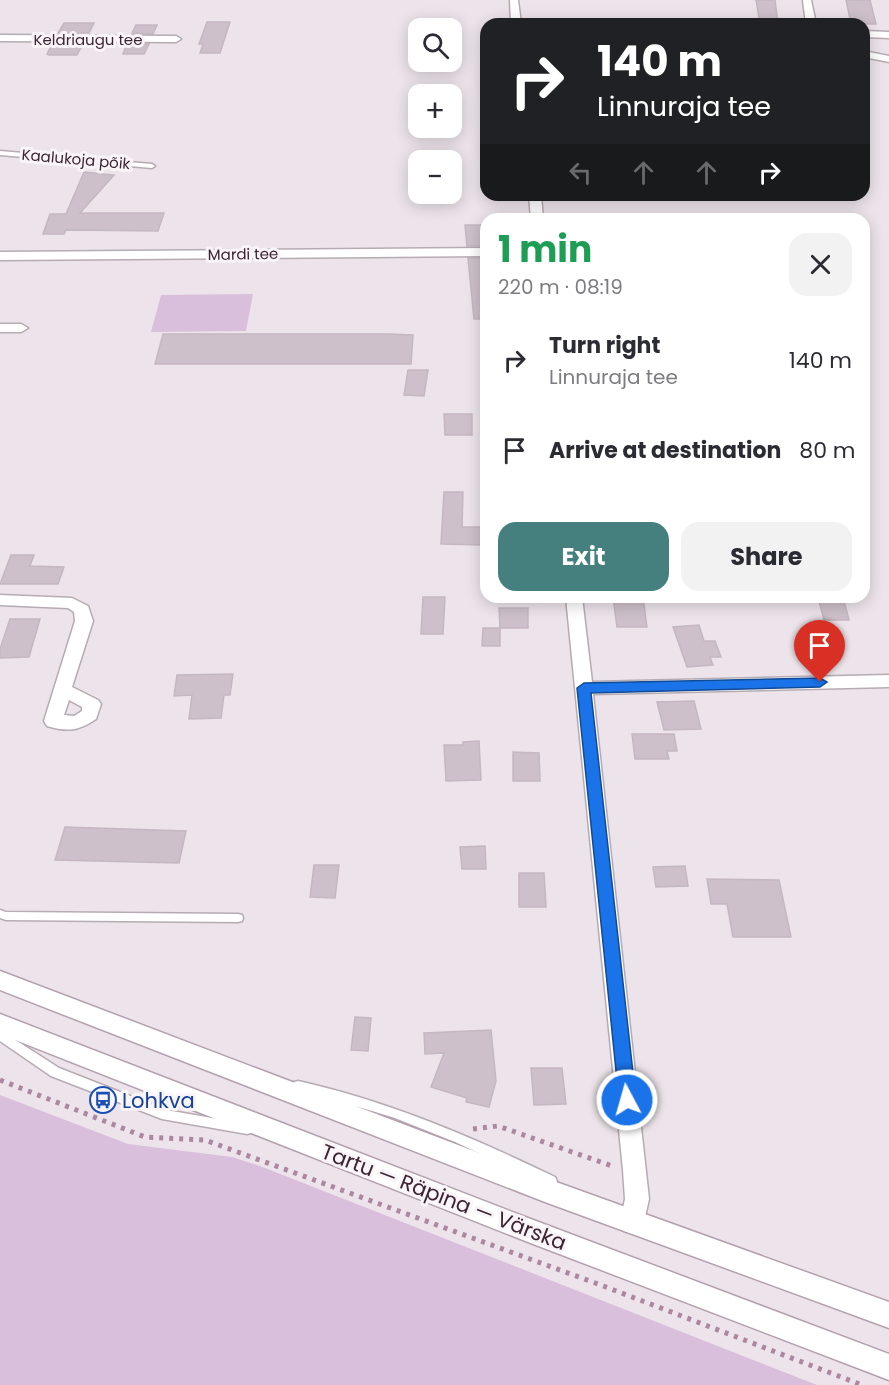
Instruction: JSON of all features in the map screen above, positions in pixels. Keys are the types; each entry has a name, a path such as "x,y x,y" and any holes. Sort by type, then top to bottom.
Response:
{"street":[{"path":"514,0 516,18"},
{"path":"807,0 810,18"},
{"path":"870,34 889,35"},
{"name":"Keldriaugu tee","path":"0,38 176,39"},
{"path":"870,55 889,58"},
{"name":"Mardi tee","path":"0,256 480,252"},
{"path":"0,328 21,328"},
{"path":"0,600 72,603 82,610 84,621 63,690"},
{"path":"575,603 635,1174 637,1199 633,1222"},
{"path":"584,688 889,681"},
{"path":"0,980 633,1222 889,1315"},
{"name":"Tartu — Räpina — Värska","path":"0,1024 889,1367"}],"lane":[{"name":"Kaalukoja põik","path":"0,153 152,166"},
{"path":"0,914 6,916 238,918"},
{"path":"0,1035 55,1072 165,1115 287,1136"}],"path":[{"path":"0,1080 145,1137 205,1140 598,1284 861,1385"},
{"path":"464,1130 498,1126 635,1174"}],"shaded area":[{"path":"253,294 246,331 151,332 161,295"},
{"path":"0,1095 128,1144 232,1157 260,1166 817,1385 0,1385"}],"building":[{"path":"756,0 775,0 777,18 759,18"},
{"path":"846,0 870,0 876,24 870,24 870,18 850,18"},
{"path":"207,22 230,22 220,53 200,53 203,44 199,44"},
{"path":"64,23 94,23 89,33 58,33"},
{"path":"136,25 157,25 153,34 132,33"},
{"path":"52,44 83,44 77,55 49,55 47,54"},
{"path":"127,44 149,44 144,54 123,54"},
{"path":"84,172 114,175 80,213 164,213 158,231 66,230 64,234 43,234 50,214 66,214"},
{"path":"465,225 480,225 480,246 467,246"},
{"path":"468,258 480,258 480,319 474,319"},
{"path":"163,334 413,335 411,364 155,364"},
{"path":"408,370 428,370 424,396 404,395"},
{"path":"444,414 472,414 472,435 445,435"},
{"path":"444,492 463,492 462,527 480,527 480,545 441,544"},
{"path":"11,555 34,555 30,566 64,567 58,584 0,584"},
{"path":"423,597 445,597 443,634 421,634"},
{"path":"614,603 644,603 647,627 617,627"},
{"path":"820,603 845,603 849,620 824,620"},
{"path":"499,608 528,608 528,628 500,628"},
{"path":"10,619 40,619 29,657 0,658 0,649"},
{"path":"699,625 704,641 715,641 721,657 710,657 713,665 687,667 673,627"},
{"path":"483,628 500,628 500,646 482,646"},
{"path":"233,674 230,695 224,695 221,718 189,719 192,695 174,696 177,675"},
{"path":"694,701 701,729 664,730 657,702"},
{"path":"632,734 674,734 677,751 667,751 669,759 635,759"},
{"path":"479,741 481,780 446,781 444,745 463,745 463,742"},
{"path":"513,752 539,753 540,781 513,781"},
{"path":"65,827 186,831 179,863 55,860"},
{"path":"485,846 486,869 462,869 460,847"},
{"path":"314,865 339,865 335,898 310,897"},
{"path":"685,866 688,886 656,887 653,867"},
{"path":"519,873 544,873 546,907 519,907"},
{"path":"707,879 779,880 791,937 733,937 727,904 711,904"},
{"path":"355,1017 371,1018 368,1051 351,1050"},
{"path":"491,1030 496,1081 489,1107 466,1102 467,1098 431,1087 444,1053 425,1054 424,1033"},
{"path":"531,1068 562,1068 566,1104 534,1105"}],"place":[{"name":"Lohkva","path":"103,1100"}],"route":[{"path":"627,1100 584,688 820,682"}]}
